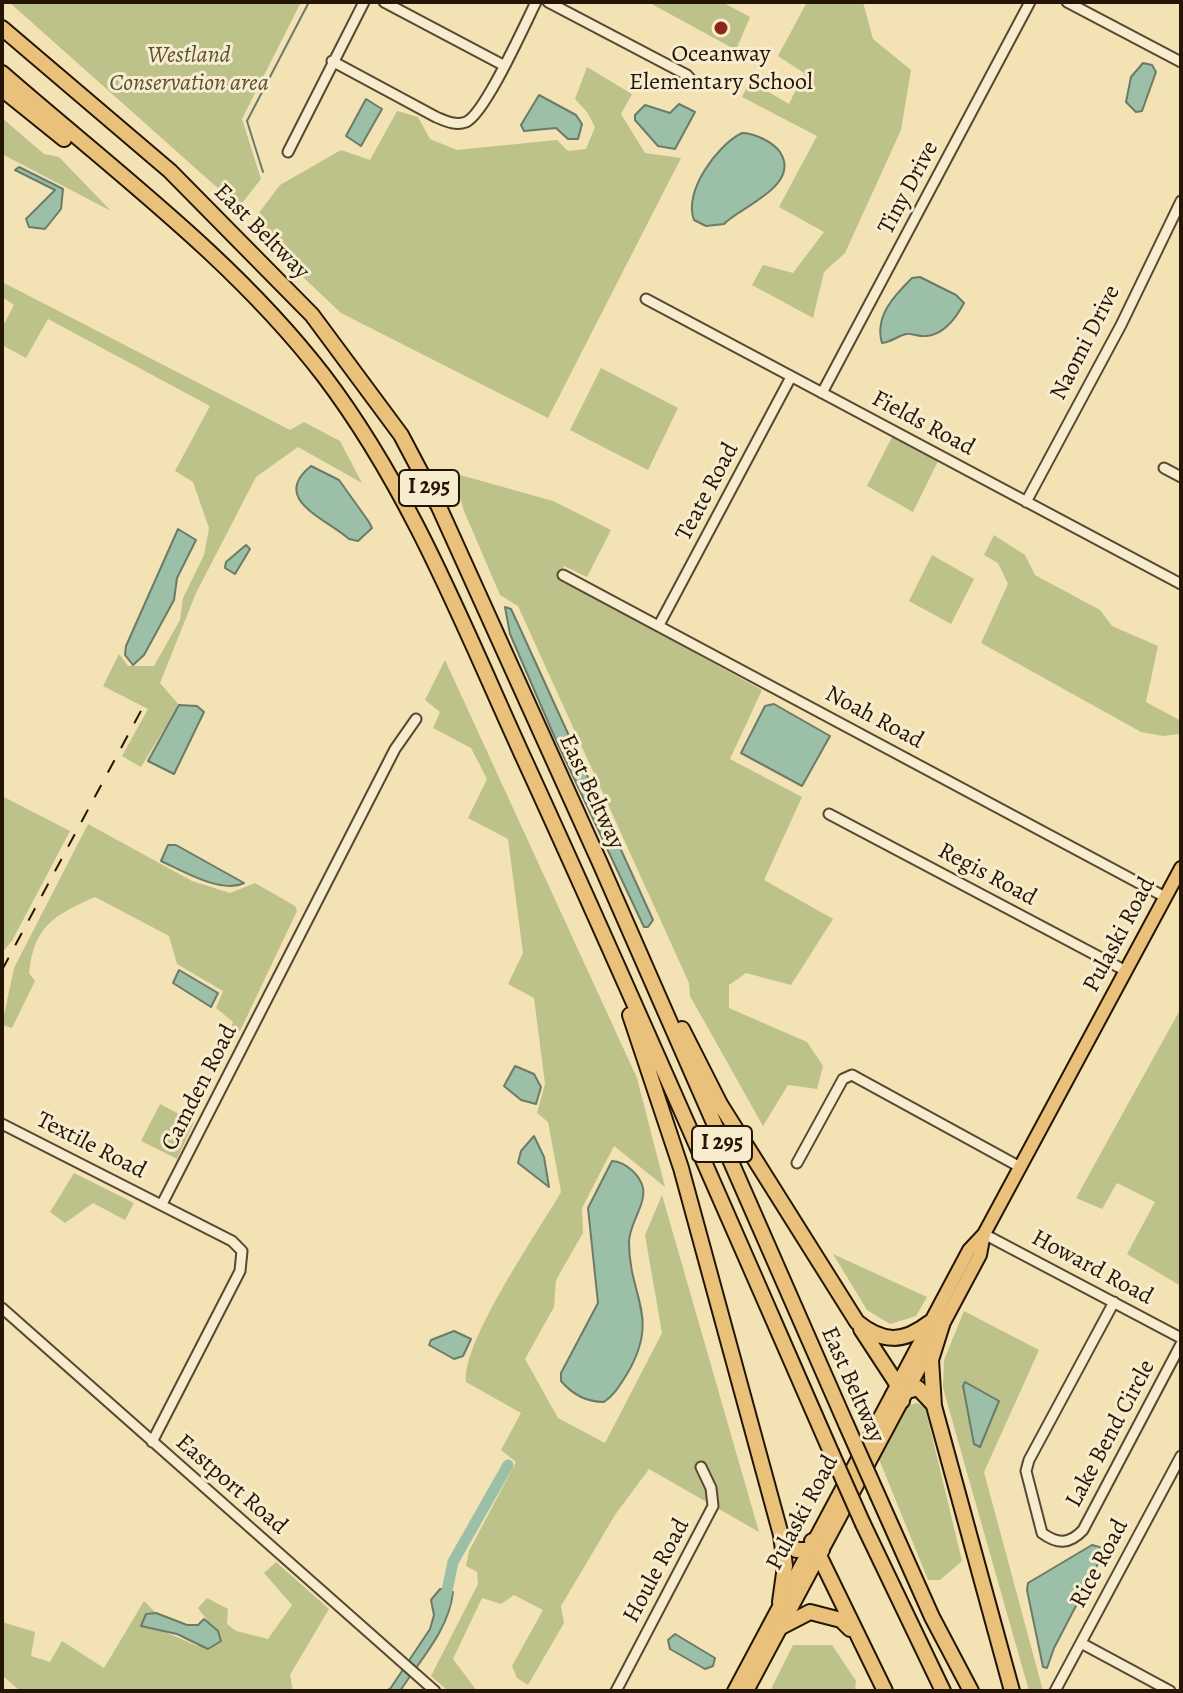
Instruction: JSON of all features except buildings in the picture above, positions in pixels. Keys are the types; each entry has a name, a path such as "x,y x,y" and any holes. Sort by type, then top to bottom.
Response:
{"highway":[{"path":"2,18 170,171"},
{"name":"East Beltway","path":"2,28 170,171 312,315 401,435 439,507 600,863 932,1617 971,1691"},
{"name":"East Beltway","path":"2,73 239,281 293,338 356,420 380,458 426,545 603,935 863,1524 943,1691"},
{"path":"2,89 175,223"},
{"path":"600,863 720,1104 899,1392 926,1393 934,1406"},
{"path":"603,935 681,1168 781,1535 785,1566 780,1602"},
{"path":"857,1322 876,1336 894,1339 909,1337 936,1324"},
{"path":"936,1324 931,1360 934,1406 1012,1691"},
{"path":"781,1535 790,1546 815,1550 885,1691"},
{"path":"779,1628 810,1612 841,1620 854,1633"}],"main road":[{"name":"Pulaski Road","path":"747,1691 815,1550 936,1324 969,1250 984,1234 1181,868"},
{"name":"Pulaski Road","path":"734,1691 780,1602 815,1550"}],"street":[{"path":"288,152 364,2"},
{"path":"384,2 503,65"},
{"path":"332,61 453,124 475,115 536,2"},
{"path":"548,2 687,75 696,85"},
{"name":"Tiny Drive","path":"822,393 1030,2"},
{"path":"1067,2 1181,62"},
{"name":"Naomi Drive","path":"1026,502 1121,325 1181,201"},
{"name":"Fields Road","path":"646,299 1181,584"},
{"name":"Teate Road","path":"659,625 791,377"},
{"path":"1164,468 1181,477"},
{"name":"Noah Road","path":"563,575 1165,897"},
{"name":"Camden Road","path":"162,1204 395,749 416,719"},
{"name":"Regis Road","path":"829,814 1126,971"},
{"path":"797,1163 847,1077 856,1076 1020,1167"},
{"name":"Textile Road","path":"2,1124 162,1204"},
{"path":"152,1442 244,1259 242,1251 232,1241 162,1204"},
{"name":"Howard Road","path":"984,1234 1181,1338"},
{"name":"Lake Bend Circle","path":"1114,1302 1029,1460 1026,1471 1042,1533 1054,1542 1067,1542 1083,1530 1181,1344"},
{"name":"Eastport Road","path":"2,1308 435,1691"},
{"name":"Rice Road","path":"1055,1691 1181,1456"},
{"name":"Houle Road","path":"616,1691 713,1506 711,1488 701,1467"},
{"path":"1081,1643 1170,1691"}],"green space":[{"name":"Westland Conservation area","path":"9,2 301,2 242,119 261,179 239,207"},
{"name":"Oceanway Elementary School","path":"648,2 722,2 750,17 736,50"},
{"path":"807,2 863,2 873,39 911,70 901,130 845,253 824,272 813,318 752,285 763,265 793,273 824,232 779,207 817,136 742,97 750,81 789,104 804,73 778,56"},
{"path":"587,67 632,94 621,114 645,153 681,158 548,418 341,313 249,226 280,185 341,150 370,160 397,111 418,117 430,139 457,150 557,140 568,151 586,149 595,127 575,99"},
{"path":"2,118 44,154 59,157 111,211 2,154"},
{"path":"2,282 290,430 304,422 340,441 362,483 298,447 256,477 196,593 160,683 179,705 141,767 122,756 148,709 103,686 119,654 128,666 154,666 180,620 183,598 204,555 209,528 193,482 175,471 210,406 48,319 26,358 2,345 2,328 14,305 2,297"},
{"path":"601,368 678,408 648,470 570,430"},
{"path":"892,437 938,461 913,512 867,486"},
{"path":"453,473 553,501 611,530 587,577 564,566 559,578 762,690 730,759 802,797 764,880 833,919 791,985 746,973 729,985 729,1008 807,1042 823,1066 817,1089 788,1085 763,1126 690,996 689,983 518,606 500,595 464,511"},
{"path":"994,535 1025,555 1035,575 1100,610 1112,626 1158,646 1146,702 1181,721 1180,734 1163,736 1141,732 981,643 1008,584 998,563 984,555"},
{"path":"932,555 974,579 951,624 909,601"},
{"path":"445,660 637,1078 665,1187 614,1146 582,1208 583,1233 556,1280 554,1307 525,1359 558,1418 605,1443 662,1333 645,1235 662,1195 759,1532 649,1469 615,1515 561,1606 564,1623 528,1685 517,1678 512,1666 543,1610 514,1595 501,1604 482,1598 453,1659 477,1691 448,1691 431,1676 478,1584 477,1572 466,1566 469,1551 516,1462 501,1450 521,1413 466,1382 468,1364 488,1314 561,1192 548,1122 537,1113 545,1084 534,998 508,984 523,953 508,839 468,818 487,779 471,748 433,728 440,712 425,700"},
{"path":"2,796 70,831 12,941 2,952"},
{"path":"88,824 192,881 230,893 255,883 295,906 297,911 240,1031 231,1029 233,1022 216,1008 223,991 177,964 169,936 95,897 58,916 42,933 36,943 29,973 35,981 12,1028 2,1025 14,968"},
{"path":"1181,1008 1181,1286 1127,1254 1155,1202 1117,1183 1102,1209 1076,1198"},
{"path":"160,1104 194,1122 177,1159 141,1141"},
{"path":"74,1173 134,1203 125,1220 93,1203 65,1223 50,1212"},
{"path":"833,1254 927,1297 916,1316 890,1324 867,1310"},
{"path":"964,1311 1039,1350 984,1472 1043,1691 1029,1691 943,1388 944,1360"},
{"path":"917,1403 925,1407 962,1561 940,1580 928,1580 879,1459 906,1406"},
{"path":"276,1562 329,1609 290,1675 293,1691 20,1691 2,1675 2,1622 35,1632 31,1656 50,1662 62,1641 104,1668 144,1601 156,1613 146,1615 155,1628 198,1646 207,1620 198,1608 207,1598 228,1609 227,1624 236,1631 268,1639 292,1605 264,1573"},
{"path":"793,1645 832,1645 856,1681 855,1691 770,1691"}],"shaded area":[{"path":"1143,63 1152,65 1156,72 1142,111 1136,112 1126,102 1131,77"},
{"path":"539,95 576,115 582,124 578,139 568,139 556,128 524,131 521,125"},
{"path":"366,99 382,109 361,146 346,136"},
{"path":"679,104 695,112 675,149 658,146 635,120 635,115 645,105 670,113"},
{"path":"742,133 763,139 777,148 784,164 782,175 766,195 724,224 706,226 694,220 693,196 698,183 713,158"},
{"path":"19,167 63,189 61,209 45,229 29,227 26,219 55,190 15,170"},
{"path":"920,277 956,295 964,303 961,309 938,333 923,336 906,334 882,343 883,315 912,278"},
{"path":"311,466 339,480 369,522 372,528 358,541 349,539 316,515 299,498 296,488"},
{"path":"178,529 196,540 177,578 174,600 144,655 133,665 125,655 126,646"},
{"path":"246,545 250,549 235,574 225,568 226,562"},
{"path":"505,607 511,609 653,920 648,927 644,927 555,738 510,634"},
{"path":"774,704 830,736 802,786 741,753 765,706"},
{"path":"179,705 197,706 204,712 174,774 148,761"},
{"path":"168,845 176,845 244,883 235,886 213,884 161,861"},
{"path":"179,970 218,993 211,1007 173,983"},
{"path":"515,1066 534,1074 541,1087 536,1104 521,1100 504,1086"},
{"path":"534,1136 544,1157 549,1187 518,1163 521,1151"},
{"path":"612,1161 632,1170 643,1188 629,1242 643,1322 637,1354 620,1386 604,1402 591,1401 574,1393 561,1381 561,1373 598,1303 588,1208"},
{"path":"454,1331 471,1339 463,1356 454,1359 429,1345 431,1340"},
{"path":"965,1382 999,1401 980,1447 974,1444 963,1386"},
{"path":"1092,1545 1103,1548 1103,1554 1054,1648 1047,1668 1043,1667 1028,1583"},
{"path":"440,1589 453,1592 440,1632 400,1691 384,1691 390,1689 430,1629 434,1615 431,1600"},
{"path":"156,1613 187,1625 198,1625 204,1619 218,1631 221,1641 208,1649 177,1634 141,1626 146,1614"},
{"path":"675,1634 715,1658 713,1666 705,1669 670,1649 668,1640"}],"waterway":[{"path":"263,172 247,121 309,2"},
{"path":"444,1605 453,1562 508,1465"}],"railway":[{"path":"2,970 143,707"}],"place":[{"name":"Oceanway Elementary School","path":"721,28"}]}
